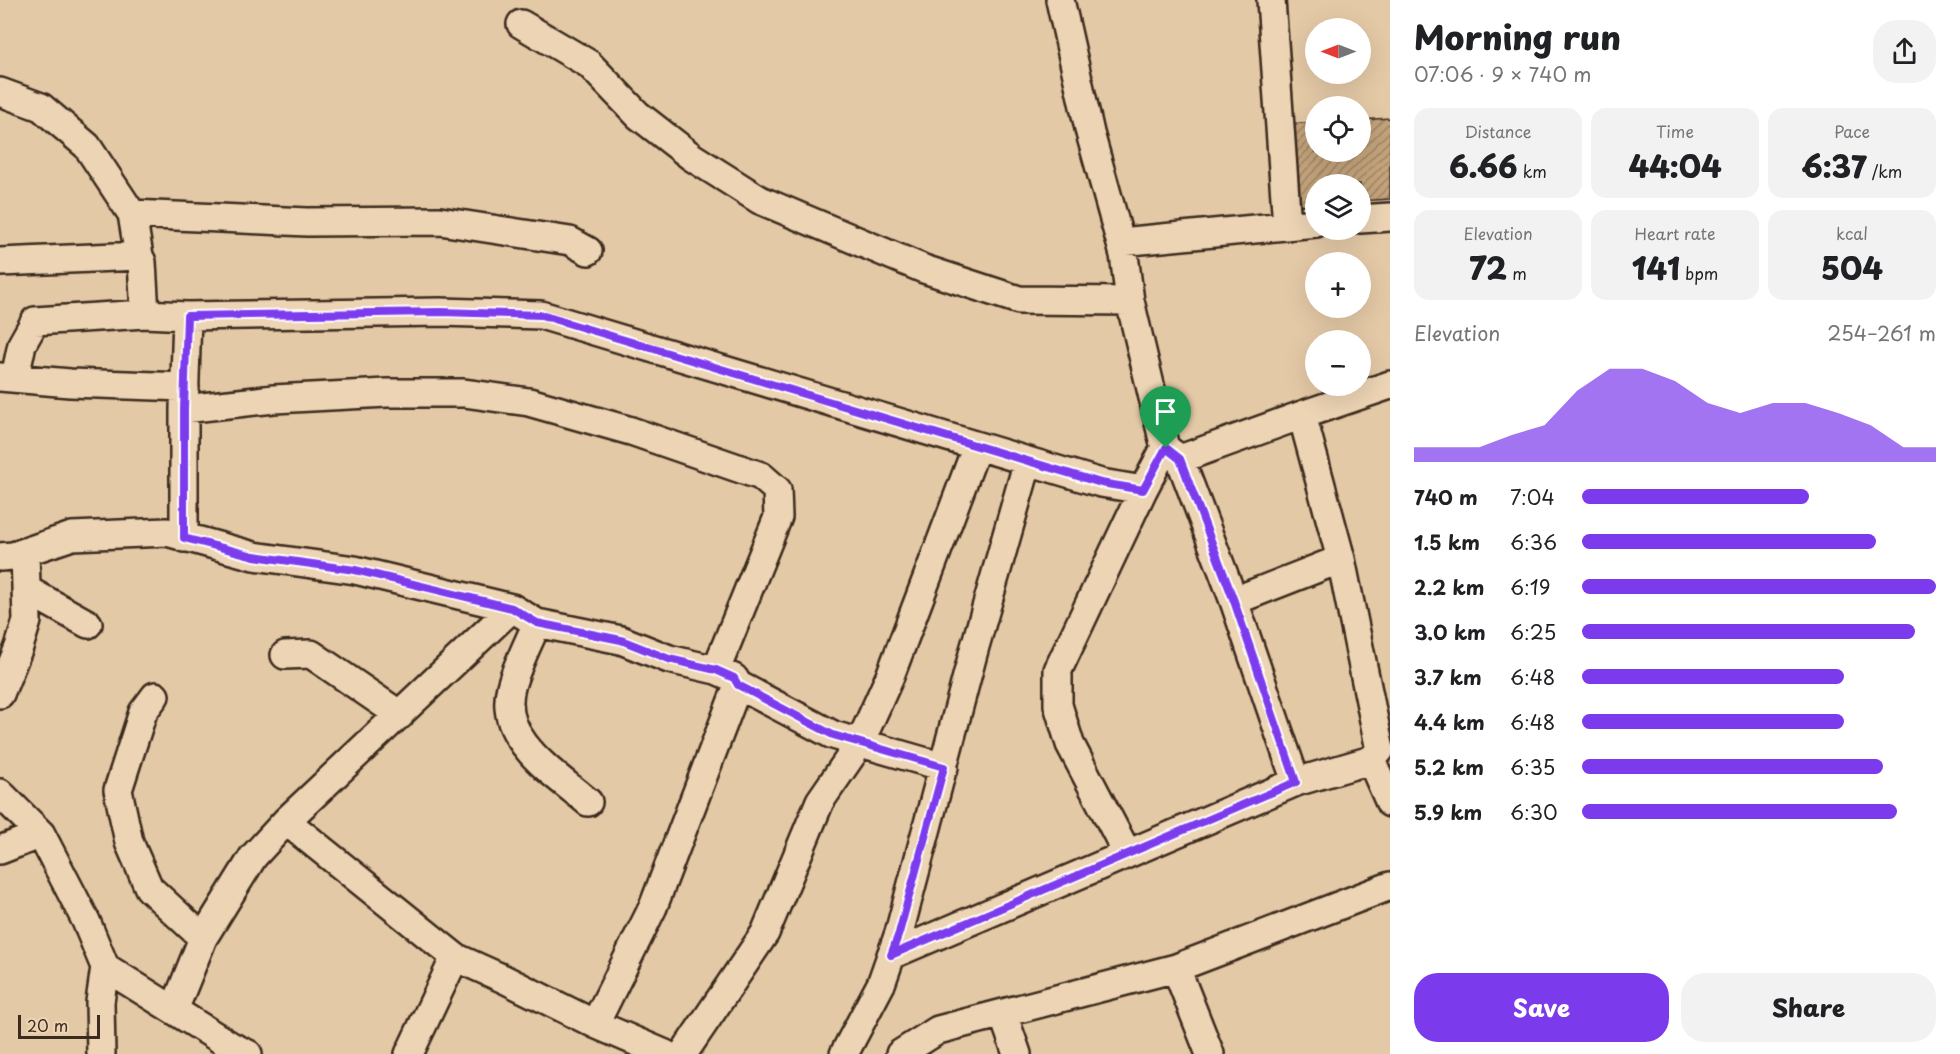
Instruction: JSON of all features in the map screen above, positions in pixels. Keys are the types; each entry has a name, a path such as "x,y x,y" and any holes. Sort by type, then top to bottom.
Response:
{"street":[{"path":"1060,0 1090,133 1121,242 1130,301 1173,453 1234,601 1296,782"},
{"path":"1271,0 1287,226"},
{"path":"521,24 589,64 647,122 692,157 760,200 924,269 1019,300 1130,301"},
{"path":"0,92 41,107 87,146 132,214 142,262 145,314"},
{"path":"132,214 307,222 440,221 570,241 588,251"},
{"path":"1371,218 1390,217"},
{"path":"1121,242 1305,224"},
{"path":"0,262 139,256"},
{"path":"594,1024 652,907 778,517 777,490 761,476 631,431 529,402 464,393 387,393 274,399 185,398 7,377 35,321 145,314 187,316 440,312 541,315 1101,483 1143,490"},
{"path":"184,538 187,316"},
{"path":"1127,854 1070,744 1058,705 1058,670 1143,490 1173,453 1302,415 1390,385"},
{"path":"891,955 1296,782 1371,760 1380,750 1341,559 1302,415"},
{"path":"683,1054 765,933 820,801 860,743 890,676 977,446"},
{"path":"844,1054 881,984 899,933 974,650 1028,461"},
{"path":"0,694 20,647 27,621 27,590 13,554 72,536 167,532 254,556 355,570 512,608 537,623 621,640 669,659 727,677 833,735 944,767"},
{"path":"1234,601 1341,559"},
{"path":"27,590 88,624"},
{"path":"174,1010 203,938 253,857 286,821 512,608"},
{"path":"537,623 510,687 508,716 521,742 588,802"},
{"path":"285,655 311,654 400,716"},
{"path":"155,696 143,712 118,790 129,842 149,888 203,938"},
{"path":"1371,760 1390,803"},
{"path":"0,793 40,834 86,921 105,967 100,1002 101,1054"},
{"path":"286,821 455,957 504,978 594,1024 665,1054"},
{"path":"0,850 40,834"},
{"path":"900,1054 938,1030 1176,968 1390,886"},
{"path":"409,1054 455,957"},
{"path":"105,967 231,1046 248,1054"},
{"path":"1176,968 1210,1054"},
{"path":"1003,1014 1017,1054"}],"building":[{"path":"1390,118 1390,199 1371,200 1371,174 1305,174 1305,205 1293,206 1287,124 1305,123 1305,162 1371,162 1371,119"}],"route":[{"path":"440,312 541,315 1101,483 1143,490 1166,448 1180,459 1234,601 1296,782 891,955 944,767 833,735 738,685 734,678 716,670 669,659 621,640 537,623 512,608 355,570 254,556 184,538 187,316 440,312"}]}
